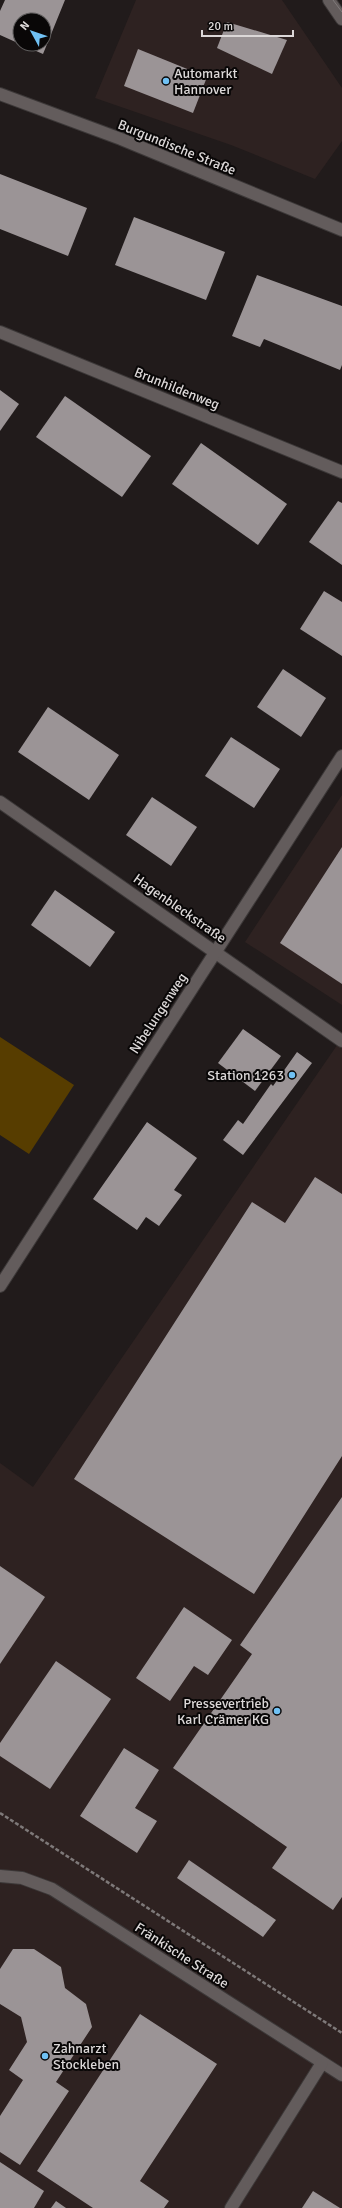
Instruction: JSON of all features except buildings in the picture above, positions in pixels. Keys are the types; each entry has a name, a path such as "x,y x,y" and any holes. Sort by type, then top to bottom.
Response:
{"street":[{"path":"329,0 342,18"},
{"name":"Burgundische Straße","path":"0,94 121,139 342,230"},
{"name":"Brunhildenweg","path":"0,332 342,472"},
{"name":"Nibelungenweg","path":"0,1286 342,756"},
{"name":"Hagenbleckstraße","path":"0,802 216,951 342,1041"},
{"name":"Fränkische Straße","path":"0,1876 22,1878 52,1889 342,2075"},
{"path":"232,2208 322,2062"}],"path":[{"path":"0,1813 342,2033"}],"shaded area":[{"path":"136,0 282,0 342,88 342,141 315,179 231,145 95,98"},
{"path":"342,795 342,1005 245,942"},
{"path":"0,1037 74,1085 29,1154 0,1135"},
{"path":"342,1038 342,2208 0,2208 0,1463 33,1487"}],"tram line":[{"path":"333,0 342,12"}],"place":[{"name":"Automarkt Hannover","path":"166,81"},
{"name":"Station 1263","path":"292,1075"},
{"name":"Pressevertrieb Karl Crämer KG","path":"277,1711"},
{"name":"Zahnarzt Stockleben","path":"45,2056"}]}
